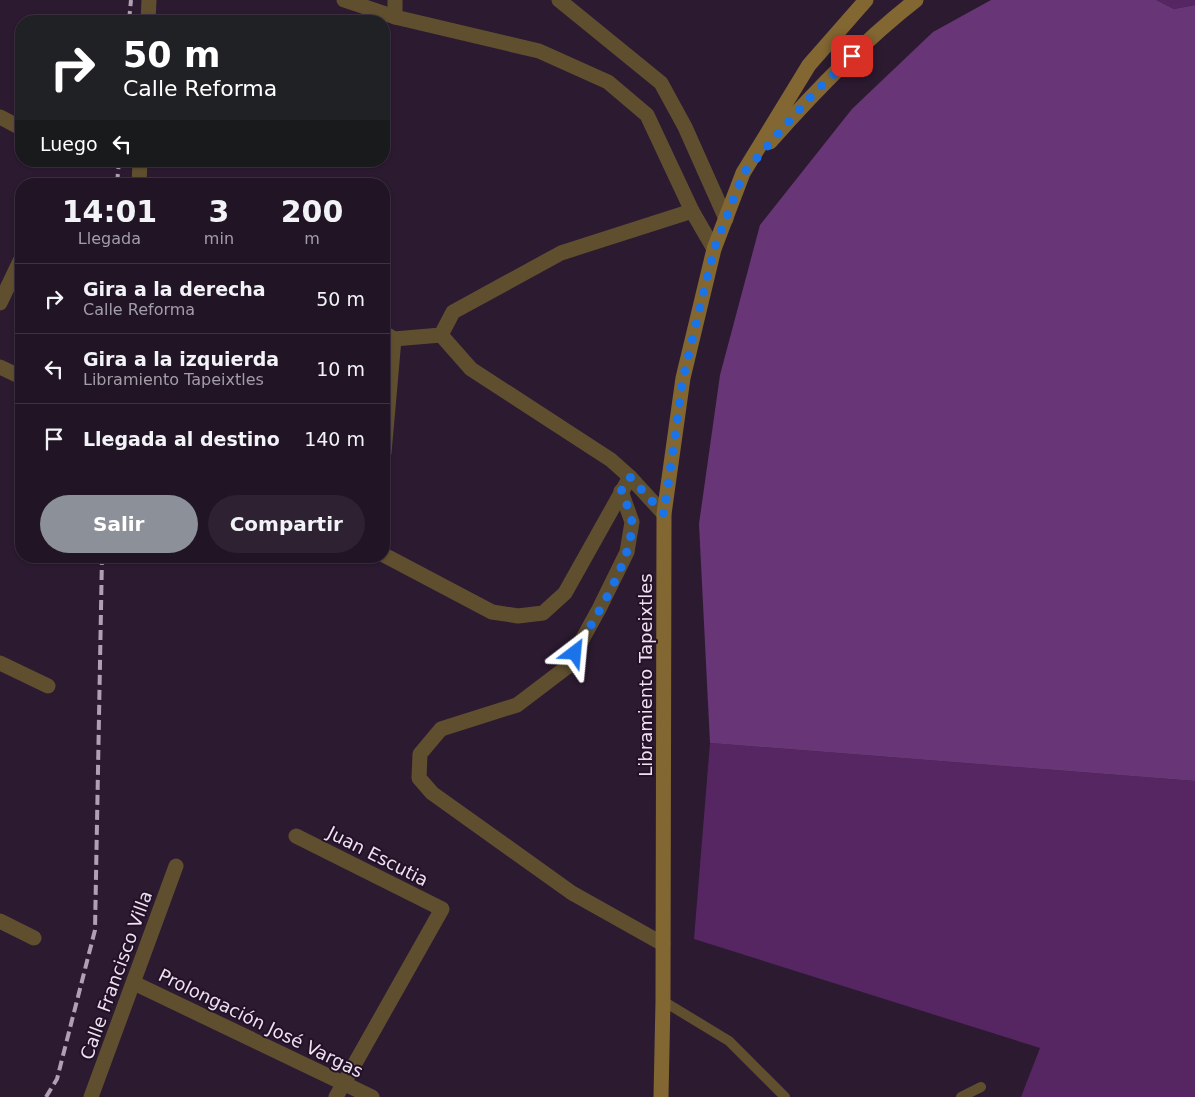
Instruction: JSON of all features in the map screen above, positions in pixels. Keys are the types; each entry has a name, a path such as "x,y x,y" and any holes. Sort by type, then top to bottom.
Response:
{"main road":[{"name":"Libramiento Tapeixtles","path":"661,1097 663,1000 664,514 683,378 714,249 743,174 810,65 866,0"},
{"name":"Libramiento Tapeixtles","path":"743,174 813,94 878,30 916,0"}],"street":[{"path":"149,15 150,0"},
{"path":"344,0 389,15"},
{"path":"395,0 395,17"},
{"path":"559,0 661,83 685,127 726,219"},
{"path":"390,15 539,51 608,82 647,115 692,211 714,249"},
{"path":"0,117 15,125"},
{"path":"441,335 453,312 561,253 692,211"},
{"path":"0,304 15,272"},
{"path":"390,336 441,335"},
{"path":"441,335 471,370 611,460 630,477 664,514"},
{"path":"0,366 15,374"},
{"path":"390,557 492,612 518,616 543,613 565,593 630,477"},
{"path":"621,491 632,522 627,552 599,609 567,667 517,705 441,730 420,754 419,778 432,794 572,894 663,944"},
{"path":"0,663 48,686"},
{"name":"Juan Escutia","path":"296,836 442,909 344,1083"},
{"name":"Calle Francisco Villa","path":"91,1097 176,866"},
{"path":"0,921 34,938"},
{"name":"Prolongación José Vargas","path":"134,983 372,1097"},
{"path":"336,1097 344,1083"}],"lane":[{"path":"663,1000 729,1041 785,1097"},
{"path":"961,1097 981,1087"}],"shaded area":[{"path":"991,0 1156,0 1174,9 1195,5 1195,781 710,743 699,524 720,375 760,225 852,109 933,32"},
{"path":"1156,0 1195,0 1195,5 1174,9"},
{"path":"710,743 1195,781 1195,1097 1021,1097 1040,1048 694,939"}],"railway":[{"path":"130,15 131,0"},
{"path":"118,167 118,178"},
{"path":"46,1097 57,1079 95,930 102,563"}],"route":[{"path":"575,653 627,552 632,522 621,491 630,477 664,514 683,378 714,249 743,174 813,94 852,56"}]}
